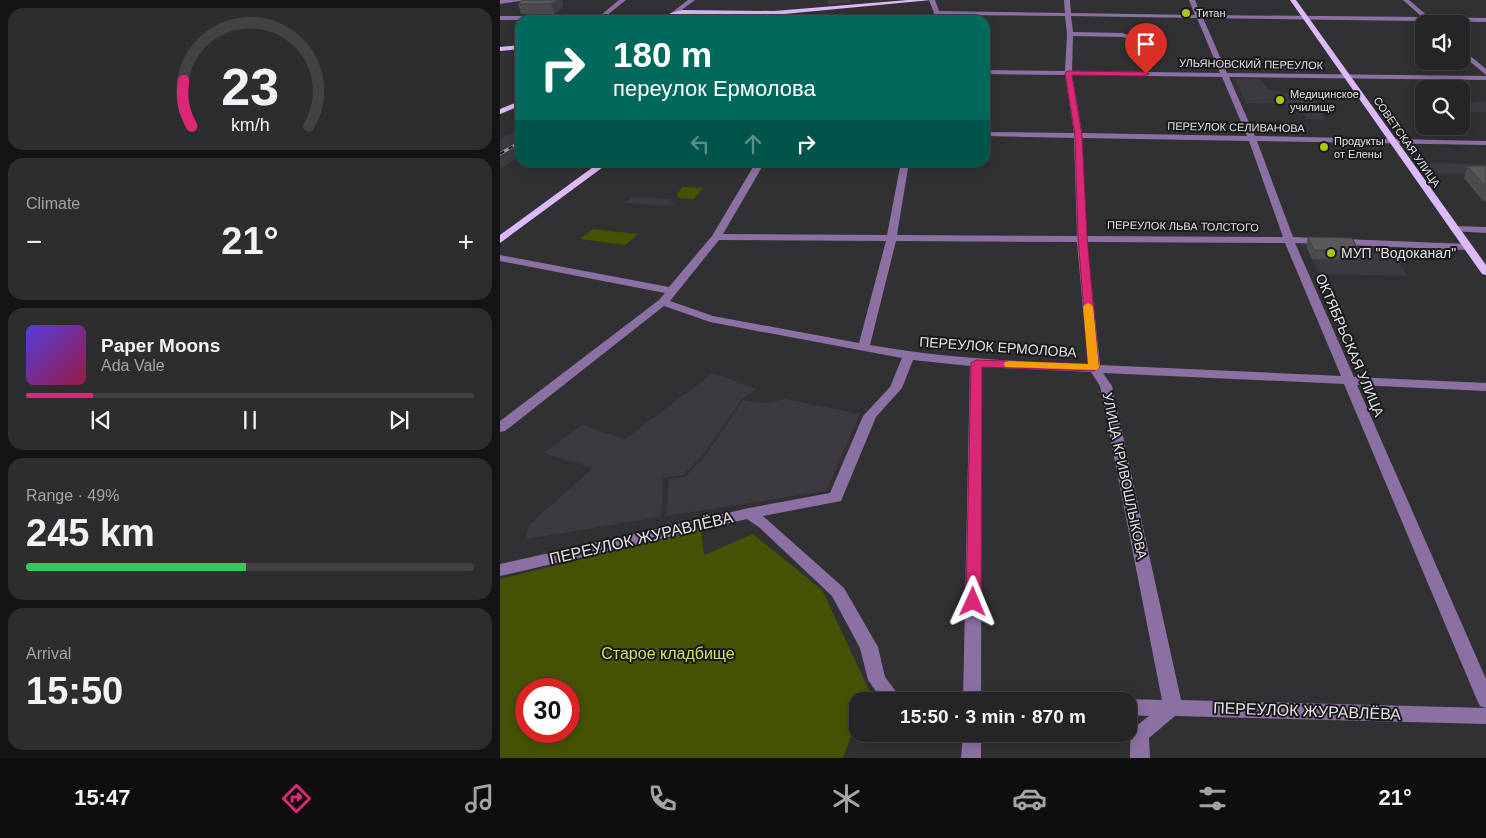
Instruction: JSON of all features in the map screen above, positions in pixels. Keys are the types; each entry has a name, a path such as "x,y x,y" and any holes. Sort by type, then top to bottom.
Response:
{"main road":[{"path":"673,14 682,12 774,13 928,0"},
{"name":"СОВЕТСКАЯ УЛИЦА","path":"1293,0 1486,272"},
{"path":"772,15 788,4"},
{"path":"500,49 515,48"},
{"path":"500,112 515,105"},
{"path":"500,240 599,167"}],"street":[{"path":"500,2 524,0"},
{"path":"604,15 623,0"},
{"path":"673,14 692,0"},
{"path":"932,0 937,15"},
{"name":"УЛИЦА КРИВОШЛЫКОВА","path":"1067,0 1070,34 1068,73 1078,136 1082,237 1094,368 1106,386 1174,707"},
{"name":"ОКТЯБРЬСКАЯ УЛИЦА","path":"1192,0 1252,139 1289,240 1486,700"},
{"path":"1406,0 1423,15"},
{"path":"510,18 521,9 516,1"},
{"path":"937,12 1415,19"},
{"path":"500,18 515,18"},
{"path":"1470,20 1486,20"},
{"path":"1070,34 1122,34 1132,38 1139,47"},
{"path":"1470,58 1486,73"},
{"name":"УЛЬЯНОВСКИЙ ПЕРЕУЛОК","path":"990,72 1486,78"},
{"name":"ПЕРЕУЛОК СЕЛИВАНОВА","path":"990,134 1486,143"},
{"path":"501,427 663,302 716,237 758,167"},
{"path":"864,347 892,237 904,167"},
{"path":"1456,229 1486,230"},
{"name":"ПЕРЕУЛОК ЛЬВА ТОЛСТОГО","path":"716,237 1082,237 1289,240 1468,247"},
{"path":"500,258 672,291"},
{"name":"ПЕРЕУЛОК ЕРМОЛОВА","path":"663,302 710,319 909,356 976,363 1486,387"},
{"path":"749,513 836,496 870,416 896,388 909,356"},
{"path":"972,692 976,363"},
{"name":"ПЕРЕУЛОК ЖУРАВЛЁВА","path":"500,570 749,513 766,524 838,592 869,647 877,680 887,692"},
{"name":"ПЕРЕУЛОК ЖУРАВЛЁВА","path":"1137,707 1486,716"},
{"path":"1140,758 1140,734 1174,707"},
{"path":"972,742 972,758"}],"shaded area":[{"name":"Медицинское училище","path":"1235,79 1260,79 1269,89 1285,93 1312,93 1325,120 1306,119 1300,104 1246,103"},
{"path":"1470,101 1486,102 1486,112 1470,112"},
{"path":"515,132 515,159 500,169 500,139"},
{"path":"1421,163 1486,164 1486,175 1429,174"},
{"path":"630,198 673,199 670,202 674,203 671,206 625,203"},
{"path":"1306,246 1392,248 1408,276 1319,274"},
{"path":"713,373 757,389 742,399 702,456 683,475 663,478 661,517 526,539 529,525 593,468 544,453 582,425 625,439"},
{"path":"785,399 860,414 826,491 666,516 669,479 685,477 705,456 743,400 766,403"}],"green space":[{"path":"684,14 752,15 679,15"},
{"path":"683,187 703,188 694,199 678,198 677,194"},
{"path":"593,229 638,234 625,245 580,239"},
{"name":"Старое кладбище","path":"701,530 704,555 753,534 822,590 870,692 849,692 849,742 843,758 500,758 500,579"}],"building":[{"path":"522,0 557,0 551,4 518,4"},
{"path":"1467,166 1486,166 1486,187"},
{"path":"1308,237 1352,238 1359,251 1314,250"}],"railway":[{"path":"500,154 515,145"}],"slow traffic":[{"path":"1009,364 1094,368 1088,306"}],"place":[{"name":"Титан","path":"1186,13"},
{"name":"Медицинское училище","path":"1280,100"},
{"name":"Продукты от Елены","path":"1324,147"},
{"name":"МУП \"Водоканал\"","path":"1331,253"}],"route":[{"path":"973,602 976,363 1094,368 1082,237 1078,136 1068,73 1146,74"}]}
